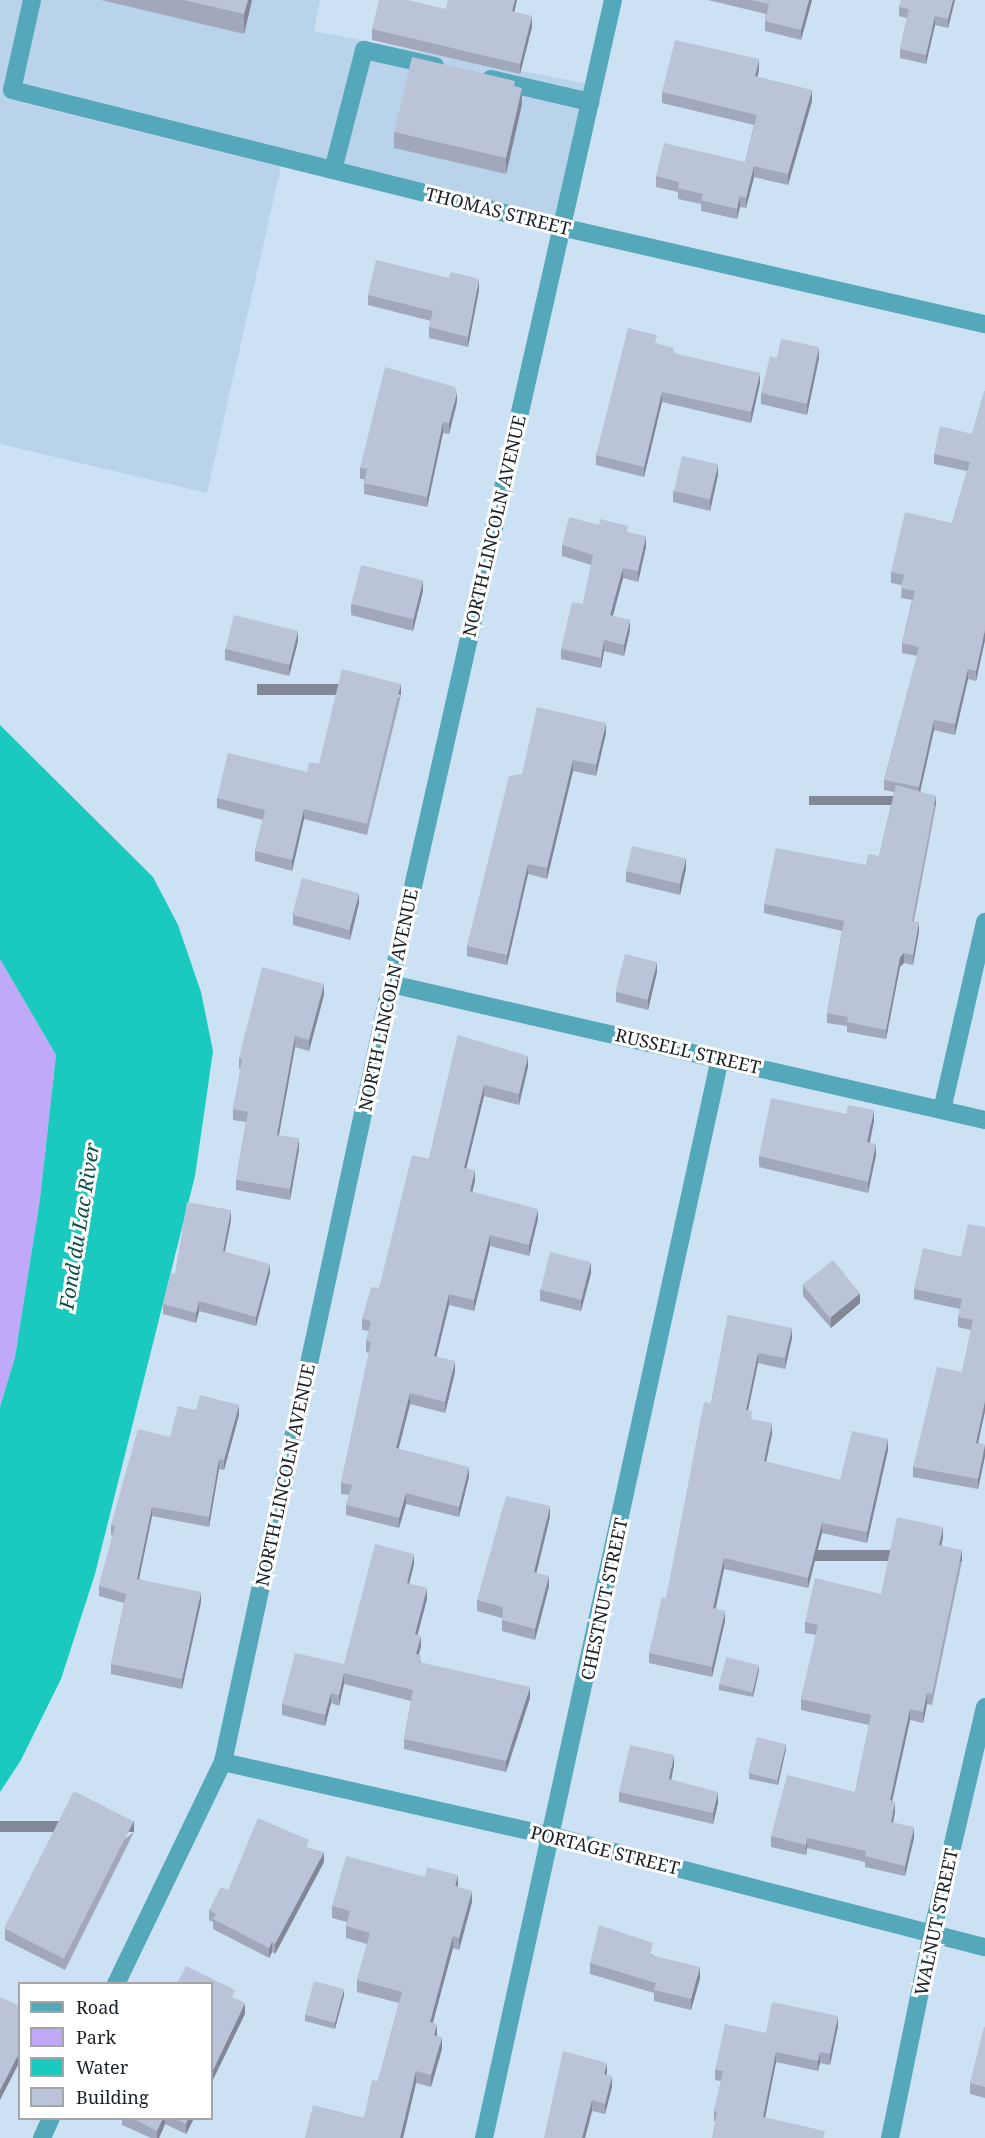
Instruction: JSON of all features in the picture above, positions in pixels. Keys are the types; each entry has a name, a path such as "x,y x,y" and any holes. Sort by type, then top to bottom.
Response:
{"street":[{"name":"THOMAS STREET","path":"32,0 12,90 561,227 985,324"},
{"name":"NORTH LINCOLN AVENUE","path":"116,1982 223,1762 391,984 613,0"},
{"path":"333,170 363,50 454,71"},
{"path":"477,76 590,102"},
{"path":"942,1110 985,922"},
{"name":"RUSSELL STREET","path":"391,984 985,1120"},
{"name":"CHESTNUT STREET","path":"484,2138 552,1836 720,1058"},
{"name":"WALNUT STREET","path":"890,2138 932,1934 985,1707"},
{"name":"PORTAGE STREET","path":"223,1762 552,1836 985,1947"},
{"path":"42,2138 50,2120"}],"shaded area":[{"path":"0,0 320,0 314,31 594,85 561,227 283,158 207,493 0,444"}],"green space":[{"path":"0,959 56,1055 40,1199 15,1357 0,1407"}],"water":[{"name":"Fond du Lac River","path":"0,725 153,877 178,925 201,992 213,1051 195,1176 95,1574 61,1679 21,1760 0,1792 0,1407 15,1357 40,1199 56,1055 0,959"}],"building":[{"path":"184,0 248,0 244,14"},
{"path":"379,0 408,0 446,9 448,0 515,0 512,11 532,16 520,64 372,29"},
{"path":"750,0 809,0 801,30 765,21 769,4"},
{"path":"901,0 953,0 948,19 935,16 926,55 900,49 909,9 899,7"},
{"path":"675,40 759,59 755,76 812,90 788,174 754,166 746,198 740,196 737,209 701,200 703,194 678,188 679,182 656,176 664,143 745,162 757,115 662,92"},
{"path":"412,57 515,81 514,86 522,88 506,158 394,132"},
{"path":"376,260 449,278 451,272 479,279 468,337 429,327 433,311 368,295"},
{"path":"628,328 657,335 655,343 674,348 673,353 760,373 751,412 662,392 644,467 596,455"},
{"path":"781,339 819,347 807,404 761,393 770,356 777,358"},
{"path":"385,367 455,387 457,392 449,423 443,422 427,497 364,483 367,469 360,468"},
{"path":"984,391 985,630 976,671 968,669 955,724 934,720 919,787 884,780 919,647 902,643 915,591 901,588 904,575 891,572 905,512 952,523 970,462 934,454 940,426 972,434"},
{"path":"682,456 718,464 710,499 674,491"},
{"path":"569,517 599,525 600,519 628,526 627,532 646,536 638,571 623,568 610,615 630,620 624,645 604,640 601,658 561,649 572,602 583,604 593,555 562,545"},
{"path":"361,565 423,580 413,619 351,604"},
{"path":"234,615 298,631 290,665 226,649"},
{"path":"342,669 401,684 367,824 304,809 292,860 255,851 265,810 217,798 228,753 307,772 309,762 319,764"},
{"path":"537,707 606,723 596,765 573,760 547,868 528,864 507,955 467,946 509,776 522,774"},
{"path":"896,785 936,796 912,921 919,922 913,955 904,953 900,957 886,1030 847,1022 848,1017 827,1013 844,921 764,904 776,848 866,865 868,854 879,856"},
{"path":"632,846 686,858 680,884 626,871"},
{"path":"302,878 359,893 349,930 292,915"},
{"path":"625,954 657,962 648,1000 616,992"},
{"path":"262,967 324,984 309,1040 295,1036 277,1135 299,1138 290,1189 236,1180 248,1112 233,1109 242,1059 239,1058"},
{"path":"458,1035 528,1056 519,1094 484,1085 464,1168 475,1170 470,1191 538,1209 529,1245 490,1235 474,1300 449,1294 434,1356 455,1361 445,1402 410,1393 396,1448 469,1467 459,1507 406,1493 399,1518 346,1505 352,1485 341,1483 371,1342 366,1341 371,1321 362,1319 371,1287 379,1288 412,1155 429,1159"},
{"path":"771,1098 846,1114 848,1105 874,1110 867,1142 876,1144 868,1182 759,1156"},
{"path":"187,1202 231,1210 223,1251 270,1264 256,1317 199,1301 196,1313 163,1304 171,1273 175,1274"},
{"path":"968,1224 985,1227 985,1401 976,1443 985,1445 978,1479 913,1467 937,1367 962,1372 973,1320 958,1317 962,1299 914,1289 923,1248 961,1257"},
{"path":"550,1252 591,1262 581,1300 541,1290"},
{"path":"833,1260 860,1293 830,1318 803,1285"},
{"path":"728,1315 792,1328 785,1358 758,1353 746,1410 752,1411 751,1419 772,1423 764,1461 840,1480 852,1431 888,1439 867,1532 822,1523 808,1578 724,1558 713,1608 725,1611 712,1667 649,1653 662,1597 666,1598 704,1402 711,1403"},
{"path":"200,1395 239,1405 224,1460 219,1459 209,1517 152,1507 137,1579 201,1592 182,1679 111,1664 126,1594 99,1586 115,1526 111,1525 138,1429 170,1437 178,1406 196,1410"},
{"path":"506,1496 550,1506 534,1572 549,1576 535,1629 502,1620 503,1607 477,1600"},
{"path":"897,1517 943,1527 939,1545 962,1550 932,1694 927,1693 923,1712 910,1709 890,1800 895,1802 891,1822 914,1827 905,1866 865,1856 866,1851 807,1838 806,1845 771,1836 787,1775 855,1792 871,1715 801,1699 818,1625 805,1622 815,1578 881,1594"},
{"path":"375,1544 414,1554 407,1583 427,1588 415,1634 421,1636 416,1654 421,1655 419,1662 530,1687 506,1761 404,1739 413,1690 344,1673 339,1695 331,1693 325,1715 282,1704 295,1653 344,1664"},
{"path":"726,1657 759,1665 752,1692 719,1684"},
{"path":"757,1737 786,1744 777,1780 748,1773"},
{"path":"630,1745 674,1755 669,1779 718,1792 713,1813 619,1792"},
{"path":"74,1791 134,1821 64,1959 4,1928"},
{"path":"258,1818 309,1840 306,1847 324,1852 275,1944 272,1942 269,1948 213,1919 216,1914 209,1910 221,1887 228,1890"},
{"path":"346,1856 425,1877 427,1867 458,1875 455,1886 472,1891 459,1938 453,1936 430,2022 437,2024 434,2035 442,2037 431,2075 416,2071 400,2138 305,2138 313,2105 364,2118 372,2080 378,2081 402,1992 357,1980 370,1933 346,1926 350,1911 332,1906"},
{"path":"599,1925 653,1943 650,1955 700,1967 691,1999 654,1990 656,1983 590,1963"},
{"path":"186,1966 235,1990 232,1997 245,2003 213,2070 213,1982 178,1982"},
{"path":"314,1981 344,1989 335,2023 305,2015"},
{"path":"0,1997 18,2005 18,2055 0,2090"},
{"path":"772,2002 838,2016 830,2054 820,2052 818,2061 776,2052 763,2117 825,2131 823,2138 712,2138 717,2112 714,2111 723,2071 715,2070 725,2024 766,2033"},
{"path":"985,2027 985,2087 970,2083"},
{"path":"563,2051 607,2063 604,2074 612,2076 605,2104 592,2100 582,2138 544,2138"},
{"path":"136,2120 162,2120 157,2131"}]}
